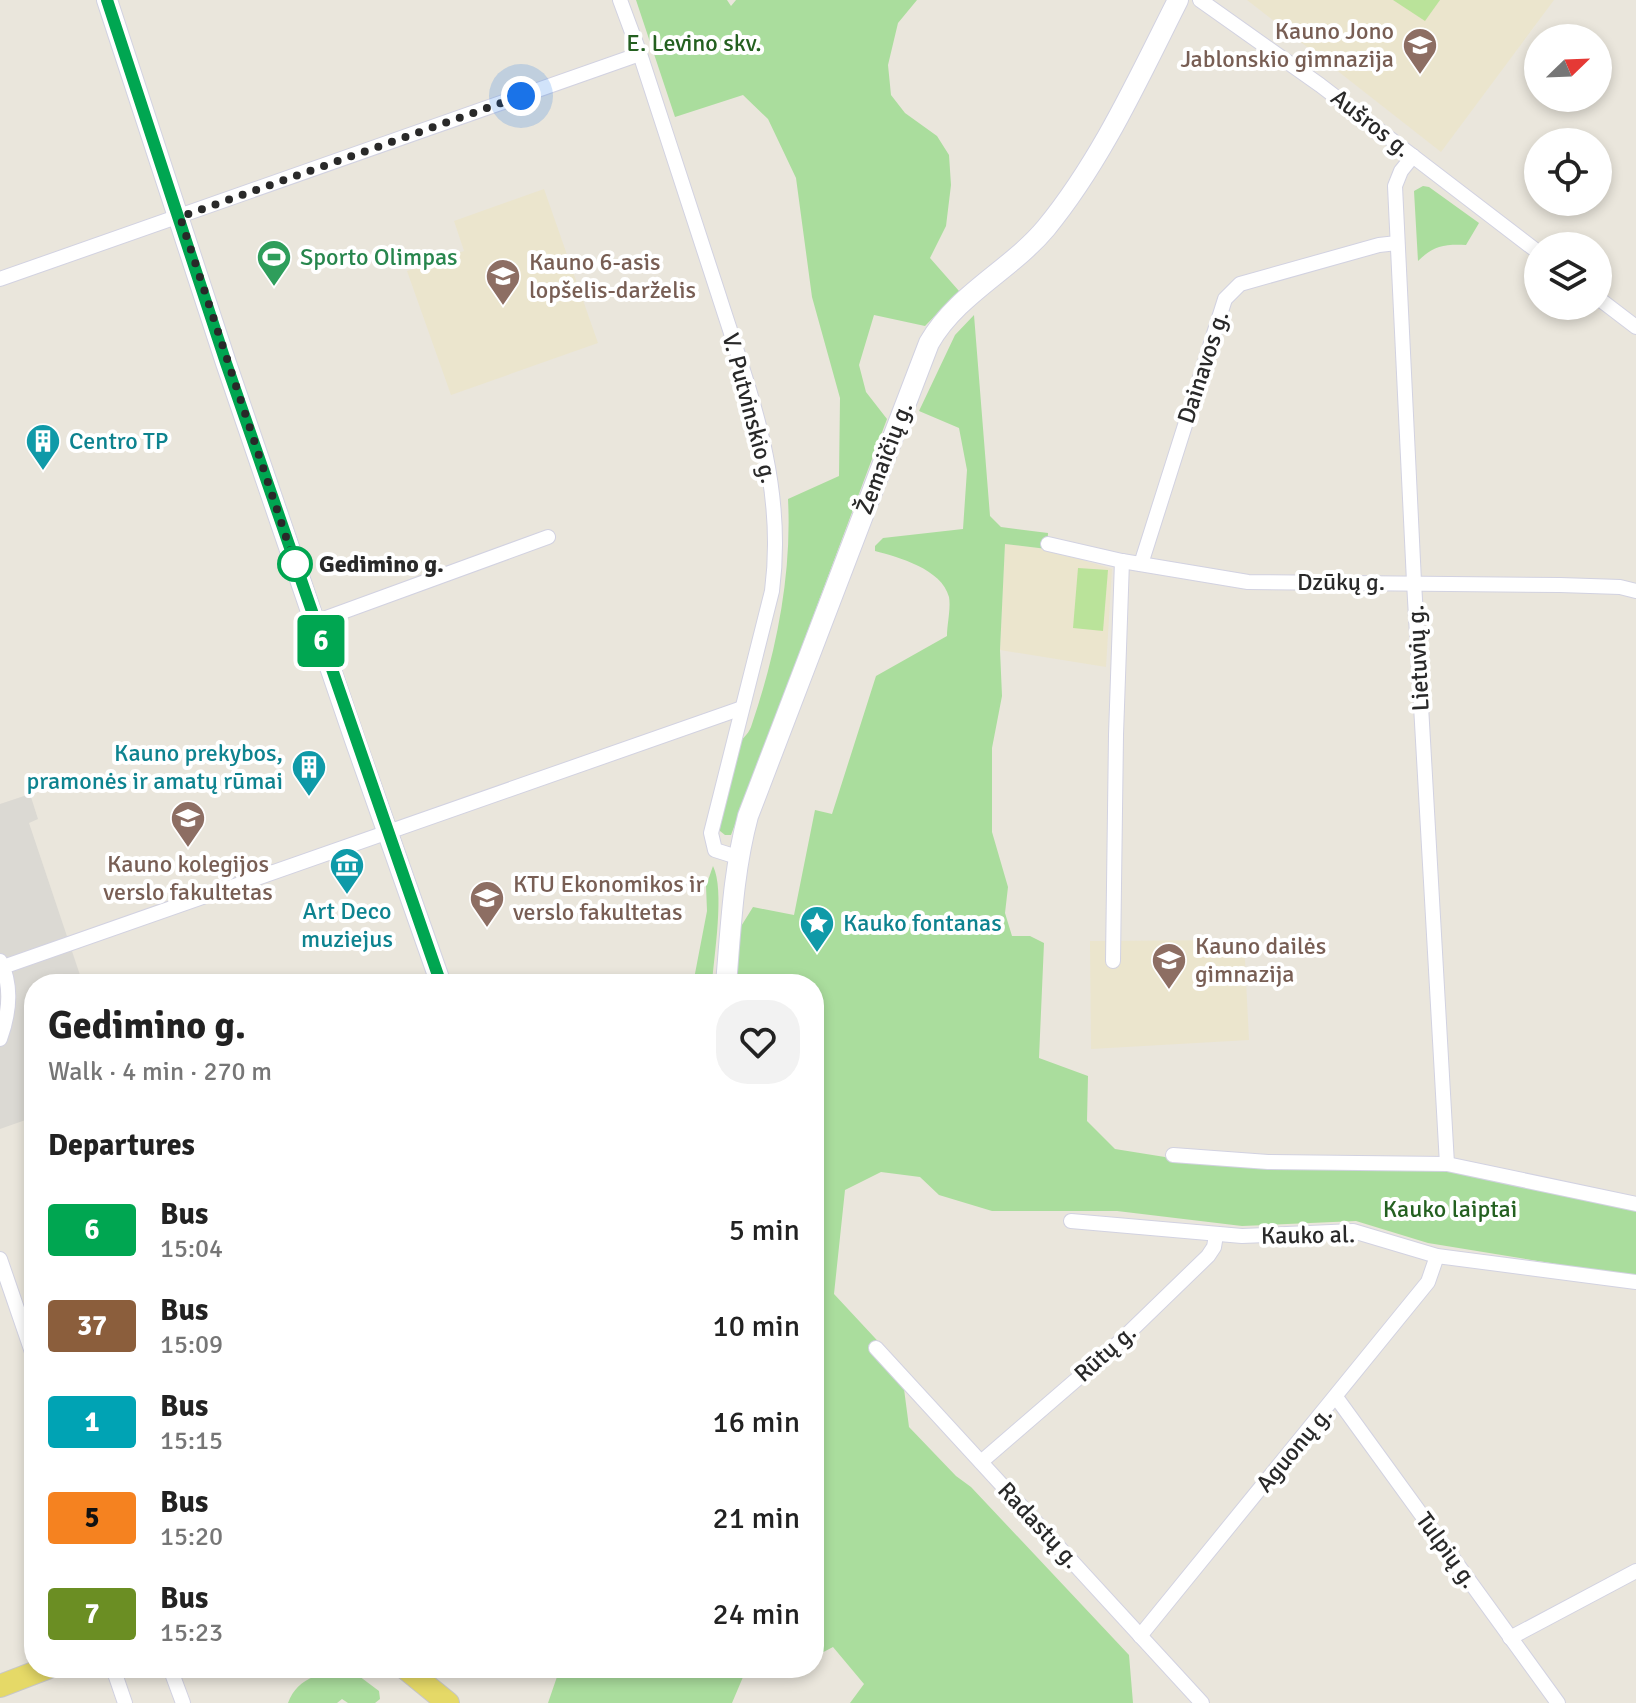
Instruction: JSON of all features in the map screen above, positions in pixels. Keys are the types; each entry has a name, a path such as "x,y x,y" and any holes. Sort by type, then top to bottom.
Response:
{"main road":[{"path":"0,1686 24,1677"},
{"path":"417,1678 448,1703"}],"street":[{"path":"107,0 315,622 437,974"},
{"name":"V. Putvinskio g.","path":"620,0 757,415 768,458 777,554 762,635 711,833 715,850 737,857"},
{"name":"Žemaičių g.","path":"727,974 737,857 748,816 929,343 955,308 1043,231 1073,193 1095,158 1178,0"},
{"name":"Aušros g.","path":"1200,0 1320,85 1524,241"},
{"path":"0,279 640,54"},
{"name":"Lietuvių g.","path":"1413,156 1401,171 1395,186 1447,1164"},
{"name":"Dainavos g.","path":"1141,564 1207,352 1225,299 1232,290 1240,284 1379,245 1397,243"},
{"path":"1612,309 1636,327"},
{"path":"315,622 548,537"},
{"name":"Dzūkų g.","path":"1048,544 1122,561 1248,582 1414,582 1620,587 1636,591"},
{"path":"1113,961 1122,561"},
{"path":"0,1039 8,1003 2,964 70,944 742,708"},
{"path":"1173,1155 1268,1162 1447,1164 1636,1204"},
{"name":"Kauko al.","path":"1071,1221 1242,1236 1353,1231 1437,1256 1636,1282"},
{"name":"Rūtų g.","path":"981,1462 1123,1338 1208,1256 1214,1247 1216,1235"},
{"name":"Aguonų g.","path":"1140,1636 1428,1282 1437,1256"},
{"path":"0,1259 24,1329"},
{"name":"Radastų g.","path":"876,1348 1202,1703"},
{"name":"Tulpių g.","path":"1336,1397 1558,1703"},
{"path":"1510,1638 1636,1571"},
{"path":"116,1678 125,1703"},
{"path":"174,1678 183,1703"}],"shaded area":[{"name":"Kauno Jono Jablonskio gimnazija","path":"1247,0 1554,0 1536,24 1524,24 1524,40 1441,152"},
{"name":"Kauno 6-asis lopšelis-darželis","path":"544,189 598,343 451,395 407,271 464,251 454,221"},
{"path":"1005,544 1047,549 1112,569 1106,667 1000,650"},
{"path":"30,794 38,819 29,823 80,974 24,974 24,1121 0,1129 0,804"},
{"name":"Kauno dailės gimnazija","path":"1244,940 1249,1040 1091,1049 1090,941"}],"green space":[{"name":"E. Levino skv.","path":"636,0 727,0 731,6 736,0 917,0 898,23 888,65 891,95 905,113 937,136 949,155 951,185 946,226 930,258 959,291 925,326 874,315 859,365 866,392 887,419 731,835 720,831 728,776 734,754 751,727 775,643 785,586 788,499 839,476 840,398 812,297 796,178 768,119 743,95 675,117"},
{"path":"1393,0 1440,0 1425,21"},
{"path":"1423,186 1429,187 1479,223 1466,245 1439,247 1418,261 1414,191"},
{"name":"Kauko laiptai","path":"974,315 990,516 1001,527 1048,533 1047,549 1005,544 1000,650 1002,696 992,748 992,832 1008,887 1005,913 1012,936 1030,936 1044,943 1039,1058 1088,1076 1087,1121 1115,1149 1221,1166 1453,1171 1636,1211 1636,1277 1428,1243 1356,1221 1242,1226 1117,1211 992,1211 939,1195 920,1177 881,1172 845,1190 834,1294 901,1366 909,1427 956,1476 971,1487 1129,1655 1133,1703 850,1703 864,1684 833,1647 824,1652 824,974 736,974 740,928 753,907 794,915 815,810 832,814 876,676 947,636 949,597 945,587 929,572 875,551 875,546 883,538 963,529 967,470 959,428 919,411 955,335"},
{"path":"1078,568 1108,570 1103,631 1073,628"},
{"path":"713,866 718,906 713,974 695,974 707,911 706,886"},
{"path":"312,1678 362,1678 379,1691 380,1699 375,1703 348,1703 342,1699 337,1703 288,1703 305,1681"},
{"path":"557,1678 743,1678 732,1703 548,1703"}],"bus line":[{"name":"6","path":"107,0 226,363 437,974"}],"place":[{"name":"Kauno Jono Jablonskio gimnazija","path":"1420,76"},
{"name":"Sporto Olimpas","path":"274,288"},
{"name":"Kauno 6-asis lopšelis-darželis","path":"503,307"},
{"name":"Centro TP","path":"43,472"},
{"name":"Gedimino g.","path":"295,564"},
{"name":"Kauno prekybos, pramonės ir amatų rūmai","path":"309,798"},
{"name":"Kauno kolegijos verslo fakultetas","path":"188,849"},
{"name":"Art Deco muziejus","path":"347,896"},
{"name":"KTU Ekonomikos ir verslo fakultetas","path":"487,929"},
{"name":"Kauko fontanas","path":"817,954"},
{"name":"Kauno dailės gimnazija","path":"1169,991"}],"route":[{"path":"295,564 180,217 521,96"}]}
